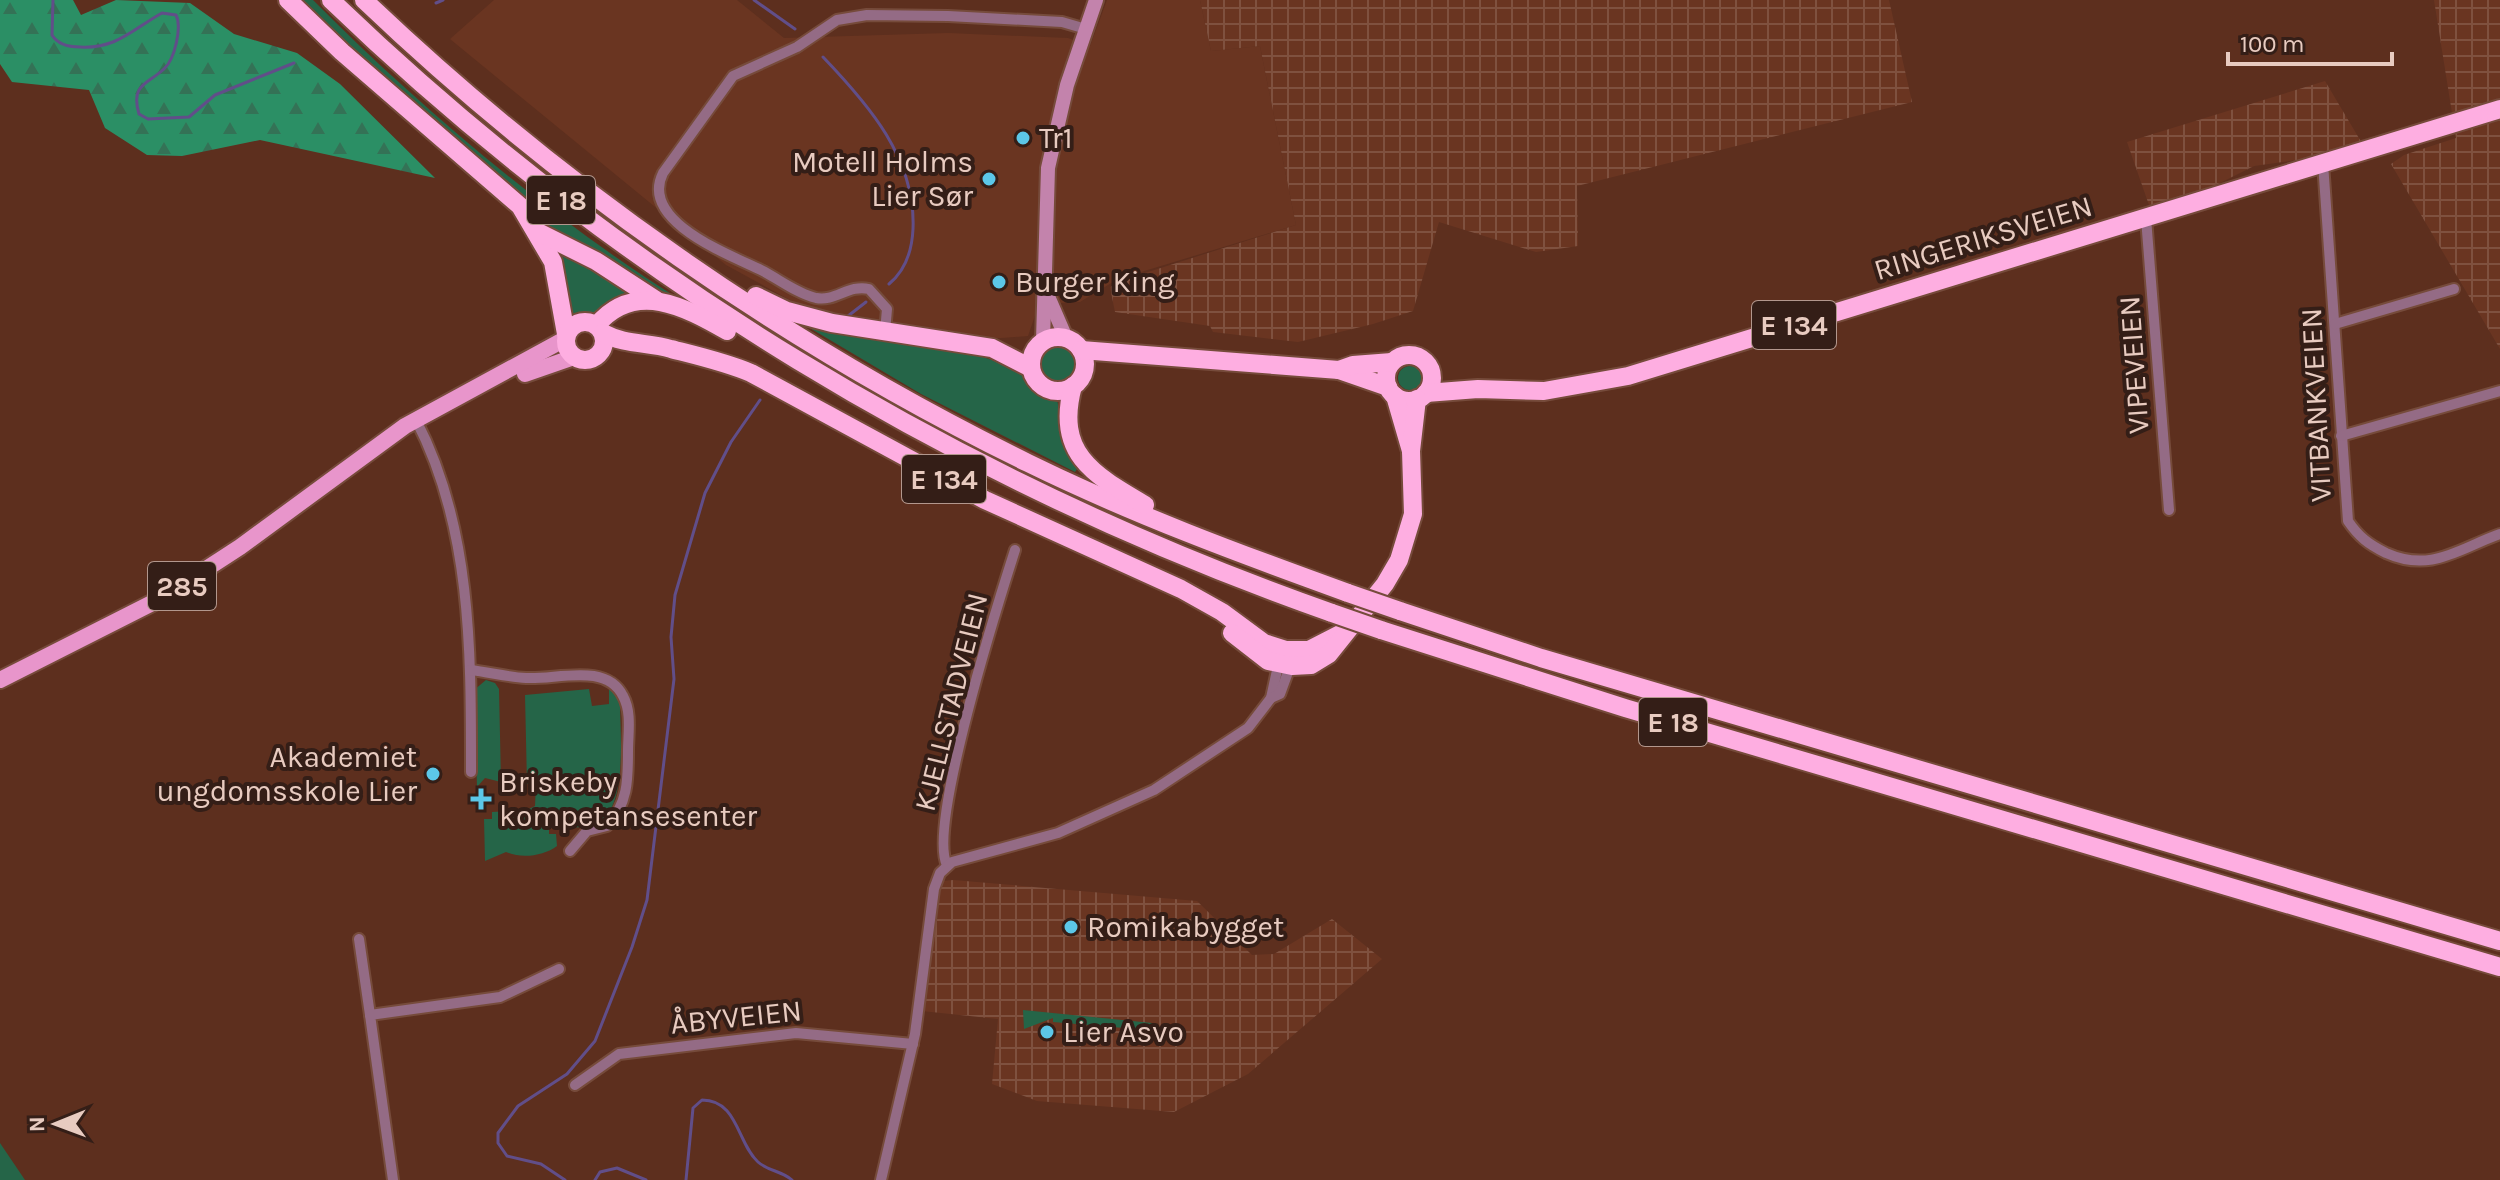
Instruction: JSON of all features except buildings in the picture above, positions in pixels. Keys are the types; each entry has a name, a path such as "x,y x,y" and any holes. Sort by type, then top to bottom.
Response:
{"highway":[{"name":"E 18","path":"288,0 354,62 505,191 538,232 556,272 566,336"},
{"name":"E 18","path":"331,0 445,105 564,203 713,309 812,372 1031,490 1190,560 1381,630 1966,809 2500,967"},
{"name":"E 18","path":"364,0 524,142 679,258 844,364 969,433 1062,479 1208,542 1541,658 2500,941"},
{"name":"RINGERIKSVEIEN","path":"1422,396 1478,389 1544,391 1617,379 2500,109"},
{"name":"E 18","path":"538,232 588,256 660,302 711,322 775,361 812,372"},
{"name":"E 18","path":"679,258 706,265 749,293 787,311 885,332 992,348 1040,344 1066,338"},
{"name":"E 18","path":"600,329 624,303 660,302"},
{"path":"574,357 566,336 577,323 587,321 600,329 600,353"},
{"name":"E 134","path":"600,329 618,340 720,361 767,380 947,481 1162,580 1222,612 1285,660"},
{"path":"1066,338 1081,350"},
{"path":"1031,368 1040,344"},
{"name":"E 18","path":"992,348 1031,368 1039,384 1050,390 1128,357"},
{"name":"E 18","path":"1208,542 1191,526 1122,491 1078,455 1066,428 1078,380 1081,350 1128,357 1339,370 1391,391"},
{"name":"E 134","path":"574,357 590,360 600,353 683,353"},
{"name":"E 134","path":"1392,362 1404,355 1414,355 1431,371"},
{"name":"E 18","path":"1339,370 1353,365 1392,362"},
{"path":"1392,362 1386,374 1411,451"},
{"name":"RINGERIKSVEIEN","path":"1431,371 1478,389"},
{"path":"1285,660 1320,647 1346,631 1385,584 1406,543 1414,500 1411,451 1422,396 1431,383 1431,371"},
{"name":"E 134","path":"1391,391 1405,400 1422,396"}],"main road":[{"path":"1040,344 1046,292 1043,232 1048,168 1060,110 1096,0"},
{"path":"1046,292 1066,338"},
{"name":"285","path":"0,680 171,593 398,435 566,336"},
{"name":"285","path":"417,423 539,368 574,357"}],"street":[{"path":"885,332 887,309 878,295 858,287 823,299 796,290 728,256 683,227 658,199 657,188 663,173 733,76 797,47 837,20 886,15 1045,21 1086,29"},
{"name":"VITBANKVEIEN","path":"2323,163 2346,513 2364,541 2416,563 2444,557 2500,534"},
{"name":"VIPEVEIEN","path":"2146,218 2150,234 2169,510"},
{"path":"2335,324 2454,289"},
{"path":"2341,436 2500,391"},
{"path":"417,423 442,484 458,553 470,670 471,772"},
{"name":"KJELLSTADVEIEN","path":"881,1180 913,1044 934,889 947,865 943,843 966,723 991,621 1015,550"},
{"path":"1271,698 1280,694 1285,660"},
{"path":"947,865 1058,833 1132,802 1195,765 1248,728 1271,698 1285,660"},
{"path":"470,670 526,678 593,675 615,685 623,695 628,709 628,774 623,804 607,826 587,831 570,851"},
{"path":"359,939 393,1180"},
{"path":"370,1015 500,997 559,969"},
{"name":"ÅBYVEIEN","path":"575,1085 619,1054 796,1033 913,1044"}],"shaded area":[{"path":"494,0 737,0 784,38 948,33 1068,38 1090,46 1107,0 1200,0 1211,51 1260,46 1296,225 1118,279 1080,302 1039,304 1028,336 988,339 808,310 726,265 450,39"},
{"path":"1200,0 1889,0 1912,102 1577,186 1578,246 1536,252 1439,222 1413,311 1298,342 1213,332 1210,326 1115,312 1110,287 1123,280 1296,225 1260,46 1211,51"},
{"path":"2434,0 2500,0 2500,349 2391,164 2404,155 2456,138"},
{"path":"2325,81 2366,150 2254,166 2202,192 2150,208 2127,142"},
{"path":"944,881 1197,901 1252,955 1274,954 1332,919 1382,959 1248,1074 1174,1112 1037,1101 992,1084 998,1019 922,1011 930,896"}],"green space":[{"path":"0,0 73,0 81,15 116,0 190,3 234,34 297,53 340,84 435,178 260,140 182,156 147,155 105,128 89,90 12,82 0,64"},
{"path":"296,0 313,0 396,80 488,160 584,234 679,299 676,301 548,232"},
{"path":"553,246 636,294 621,296 594,313 570,320"},
{"path":"803,324 977,355 1019,369 1036,391 1057,399 1066,448 1080,465 1075,472 921,394"},
{"path":"1058,347 1070,352 1075,364 1070,376 1058,381 1046,376 1041,364 1046,352"},
{"path":"1410,366 1421,373 1422,378 1415,389 1410,390 1399,383 1398,378 1405,367"},
{"path":"486,680 495,683 499,689 501,782 485,778 477,787 474,690"},
{"path":"589,689 592,706 609,704 609,689 616,693 620,703 620,772 612,806 604,818 593,825 549,828 549,834 556,834 557,846 546,852 525,856 506,852 485,861 484,819 492,819 492,812 527,810 535,806 536,784 527,784 525,695"},
{"path":"1023,1010 1152,1023 1157,1025 1158,1034 1141,1036 1136,1029 1053,1022 1053,1018 1024,1029"},
{"path":"0,1143 25,1180 0,1180"}],"waterway":[{"path":"53,0 52,35 72,47 104,45 124,37 162,13 176,15 178,35 171,58 164,69 142,86 137,96 139,114 148,119 189,117 215,95 294,63"},
{"path":"436,3 443,0"},
{"path":"754,0 795,29"},
{"path":"823,57 872,114 898,156 907,179 912,203 911,245 904,266 889,284"},
{"path":"848,316 866,302"},
{"path":"565,1180 541,1164 507,1156 498,1143 498,1133 518,1106 567,1074 595,1041 632,947 647,900 674,679 671,637 675,595 705,493 731,442 760,400"},
{"path":"686,1180 693,1108 702,1100 723,1107 758,1162 792,1180"},
{"path":"595,1180 600,1172 617,1168 646,1180"}],"place":[{"name":"Tr1","path":"1023,138"},
{"name":"Motell Holms Lier Sør","path":"989,179"},
{"name":"Burger King","path":"999,282"},
{"name":"Akademiet ungdomsskole Lier","path":"433,774"},
{"name":"Briskeby kompetansesenter","path":"481,799"},
{"name":"Romikabygget","path":"1071,927"},
{"name":"Lier Asvo","path":"1047,1032"}]}
